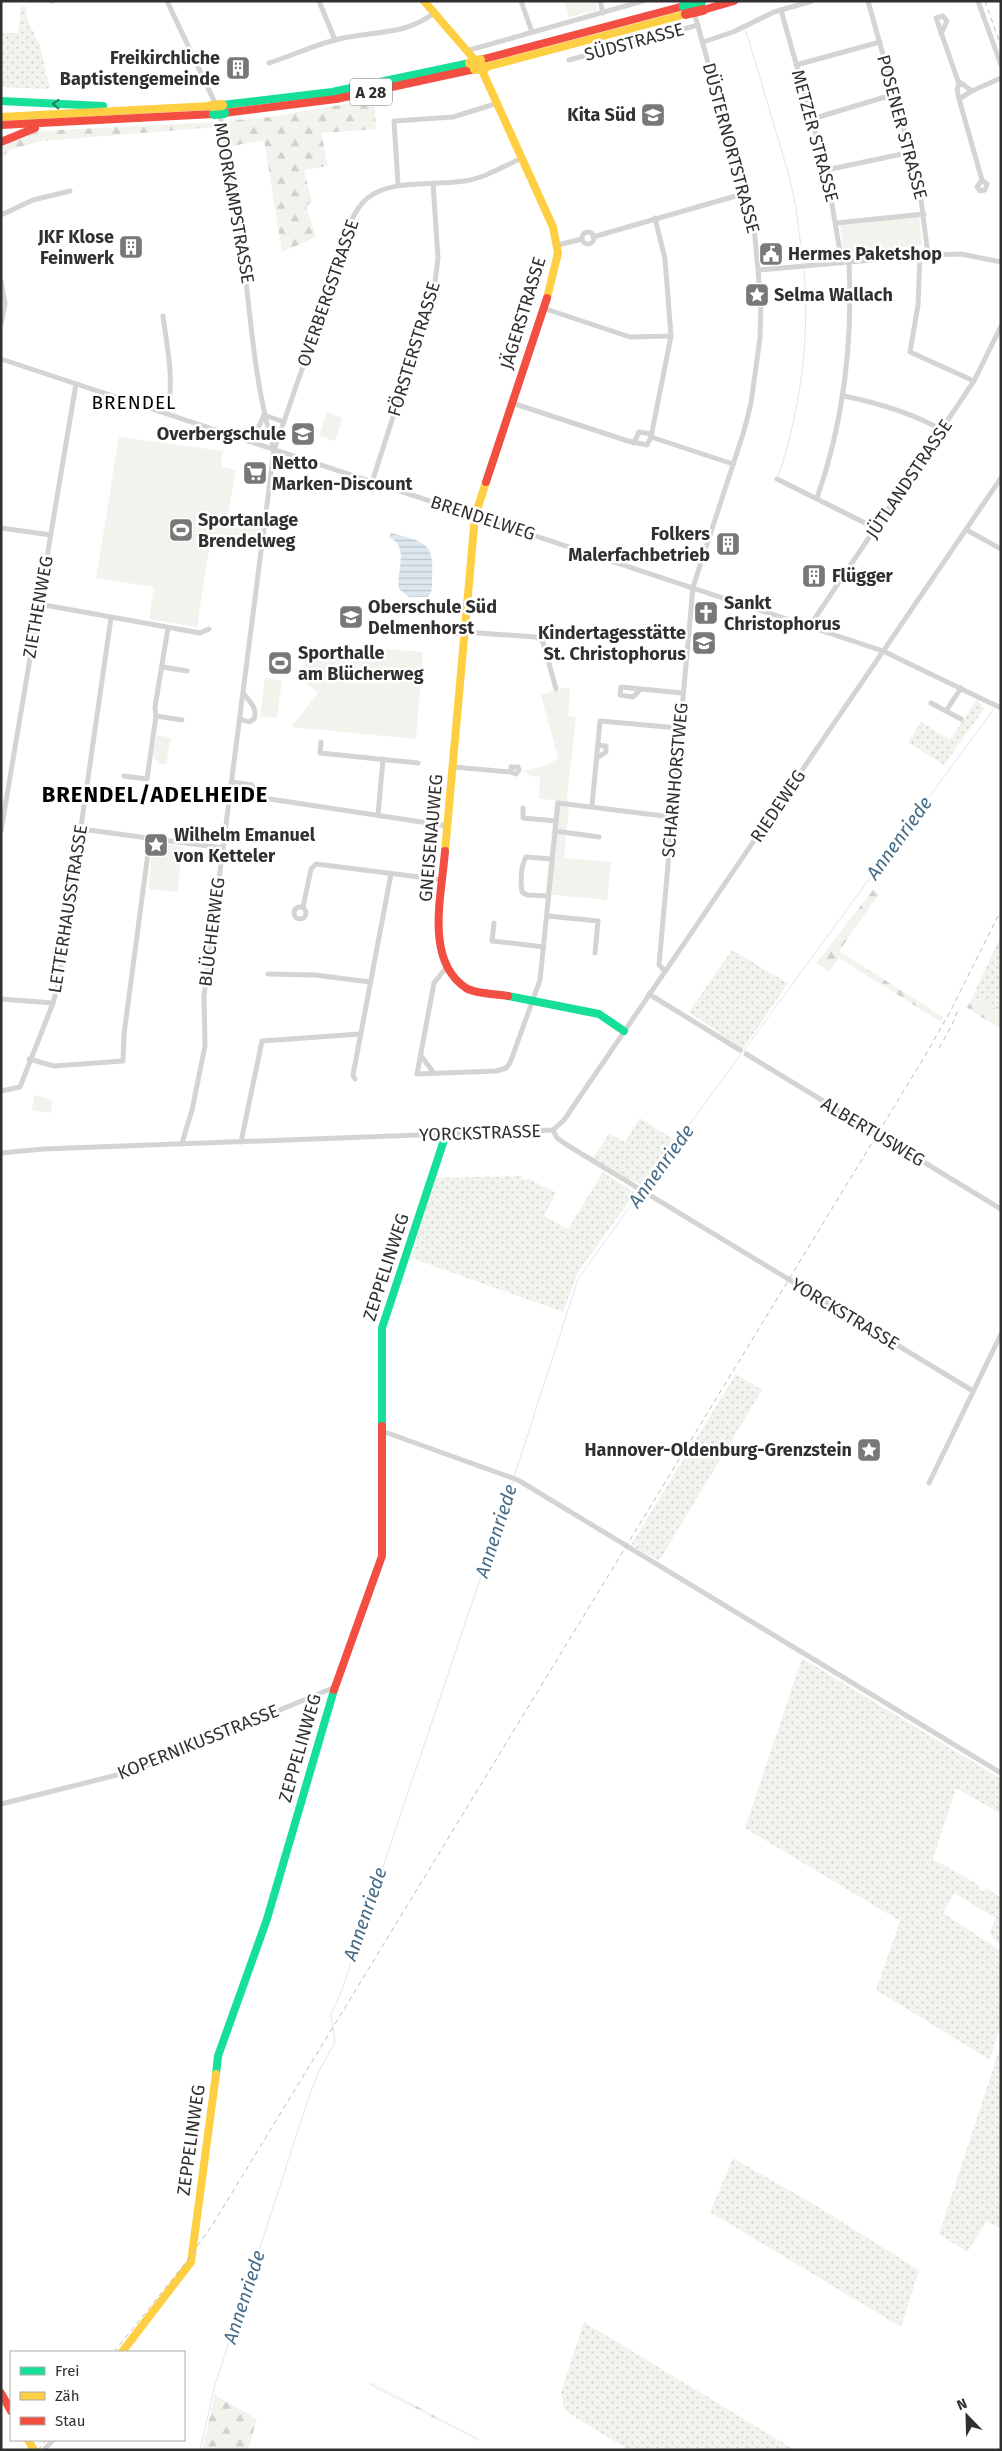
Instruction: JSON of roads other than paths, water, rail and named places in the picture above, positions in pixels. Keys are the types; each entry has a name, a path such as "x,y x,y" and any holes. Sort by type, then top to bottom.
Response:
{"main road":[{"name":"JÄGERSTRASSE","path":"424,1 480,66 553,227 558,245 557,266 475,516"},
{"name":"A 28","path":"1,125 336,99 478,65 695,6 734,1"},
{"path":"1,101 125,106 139,110"},
{"name":"A 28","path":"1,117 139,110 218,109"},
{"path":"1,142 26,130 59,126 70,121"},
{"name":"GNEISENAUWEG","path":"475,516 438,935 439,951 446,968 468,990 599,1014 624,1031"},
{"name":"ZEPPELINWEG","path":"123,2351 191,2262 218,2056 267,1919 334,1687 382,1556 382,1328 446,1134"},
{"path":"1,2394 10,2409"}],"street":[{"name":"MOORKAMPSTRASSE","path":"167,1 213,97 222,122 244,248 264,415 274,450"},
{"path":"319,1 335,40"},
{"path":"521,1 532,32"},
{"path":"600,1 603,13"},
{"path":"466,51 643,1"},
{"path":"703,42 733,32 780,10 812,1"},
{"name":"POSENER STRASSE","path":"868,1 912,152 924,214 928,255"},
{"path":"978,1 1001,65"},
{"name":"DÜSTERNORTSTRASSE","path":"693,587 751,403 760,338 761,303 754,227 698,25 695,6"},
{"name":"METZER STRASSE","path":"780,10 826,170 842,263"},
{"path":"269,63 335,40 408,28 420,24 434,13"},
{"name":"SÜDSTRASSE","path":"569,60 698,25"},
{"path":"941,34 958,81 959,99 982,180"},
{"path":"796,65 880,42"},
{"path":"959,99 972,90 1001,78"},
{"path":"958,81 972,90"},
{"path":"812,119 895,94"},
{"path":"498,103 453,117 394,121 398,184 467,181 522,158"},
{"path":"826,170 912,152"},
{"name":"FÖRSTERSTRASSE","path":"372,482 434,290 438,258 433,183"},
{"name":"OVERBERGSTRASSE","path":"274,450 344,251 350,220 373,194 398,184"},
{"path":"1,215 33,200 70,191"},
{"path":"582,239 585,244 589,244 593,237 746,193"},
{"path":"836,223 924,214"},
{"path":"512,403 647,445 651,435 671,336 665,259 655,218"},
{"path":"582,239 584,233 587,232 593,237"},
{"path":"558,245 582,239"},
{"path":"759,270 920,255 961,254 1001,262"},
{"path":"920,255 918,306 910,352 974,381"},
{"path":"817,498 831,458 844,396 850,350 849,262"},
{"path":"1,280 5,304 1,324"},
{"path":"543,308 630,338 671,336"},
{"path":"163,316 170,371 170,400 167,414"},
{"name":"JÜTLANDSTRASSE","path":"809,627 974,381 1001,326"},
{"name":"BRENDELWEG","path":"1,359 883,651 997,706"},
{"name":"ZIETHENWEG","path":"1,831 76,384"},
{"path":"844,396 873,402 913,416 942,430"},
{"path":"248,441 256,434 264,415 284,422"},
{"path":"634,442 639,432 733,464"},
{"name":"BLÜCHERWEG","path":"182,1143 192,1110 205,1046 204,996 274,450"},
{"name":"RIEDEWEG","path":"553,1130 561,1124 1001,478"},
{"path":"777,479 876,528"},
{"path":"1,528 51,535"},
{"path":"967,530 1001,550"},
{"name":"SCHARNHORSTWEG","path":"665,971 659,965 693,587"},
{"path":"39,604 200,633 209,630"},
{"name":"LETTERHAUSSTRASSE","path":"1,1092 20,1087 29,1059 53,1003 62,963 111,618"},
{"path":"124,776 146,779 156,716 156,699 163,667 168,628"},
{"path":"465,632 536,637 543,642 556,690"},
{"path":"163,667 187,670"},
{"path":"946,711 961,688"},
{"path":"641,689 682,693"},
{"path":"240,719 249,722 256,715 256,711 244,693"},
{"path":"931,703 961,719"},
{"path":"156,716 182,720"},
{"path":"592,806 600,722 679,728"},
{"path":"321,742 320,753 418,763"},
{"path":"597,758 606,752 606,746 598,745"},
{"path":"378,815 384,759"},
{"path":"453,767 511,772"},
{"path":"232,782 252,785 256,793 262,798 448,826"},
{"path":"446,968 434,982 417,1074 496,1071 506,1068 510,1063 540,980 558,803 672,817"},
{"path":"523,808 522,818 556,821"},
{"path":"81,829 222,848"},
{"path":"554,831 599,837"},
{"path":"29,1059 54,1066 123,1061 124,1034 150,838"},
{"path":"548,896 527,895 522,892 521,886 526,857 552,858"},
{"path":"303,908 311,869 316,864 443,880"},
{"path":"355,1079 353,1075 360,1034 391,874"},
{"path":"548,916 598,921 595,953"},
{"path":"494,923 492,941 544,947"},
{"path":"268,974 315,975 370,982"},
{"path":"649,994 740,1050"},
{"path":"1,999 53,1003"},
{"path":"241,1142 262,1041 360,1034"},
{"name":"ALBERTUSWEG","path":"746,1054 1001,1209"},
{"path":"421,1056 434,1073"},
{"name":"YORCKSTRASSE","path":"1,1153 43,1149 182,1143 553,1130 557,1138 567,1145 641,1191 973,1391"},
{"path":"929,1483 1001,1334"},
{"path":"382,1431 518,1480 1001,1773"},
{"name":"KOPERNIKUSSTRASSE","path":"1,1804 133,1771 334,1687"}],"waterway":[{"path":"746,31 788,172 796,207 803,263"},
{"path":"778,477 792,427 801,376 806,323 804,271"},
{"name":"Annenriede","path":"643,1188 993,710"},
{"name":"Annenriede","path":"514,1477 578,1279 641,1191"},
{"name":"Annenriede","path":"200,2450 215,2385 310,2094 319,2071 335,2042 331,2014 340,1995 513,1481"}],"railway":[{"path":"985,1 1001,46"},
{"path":"115,2351 187,2261 213,2224 922,1061 950,1012 1001,910"},
{"path":"939,1048 958,1010"},
{"path":"38,2450 45,2441"}],"place":[{"name":"Freikirchliche Baptistengemeinde","path":"238,68"},
{"name":"Kita Süd","path":"653,115"},
{"name":"JKF Klose Feinwerk","path":"131,247"},
{"name":"Hermes Paketshop","path":"771,254"},
{"name":"Selma Wallach","path":"757,295"},
{"name":"Overbergschule","path":"303,434"},
{"name":"Netto Marken-Discount","path":"255,473"},
{"name":"Sportanlage Brendelweg","path":"181,530"},
{"name":"Folkers Malerfachbetrieb","path":"728,544"},
{"name":"Flügger","path":"814,576"},
{"name":"Sankt Christophorus","path":"706,613"},
{"name":"Oberschule Süd Delmenhorst","path":"351,617"},
{"name":"Kindertagesstätte St. Christophorus","path":"704,643"},
{"name":"Sporthalle am Blücherweg","path":"280,663"},
{"name":"Wilhelm Emanuel von Ketteler","path":"156,845"},
{"name":"Hannover-Oldenburg-Grenzstein","path":"869,1450"}],"district":[{"name":"BRENDEL","path":"134,402"},
{"name":"BRENDEL/ADELHEIDE","path":"155,794"}]}
